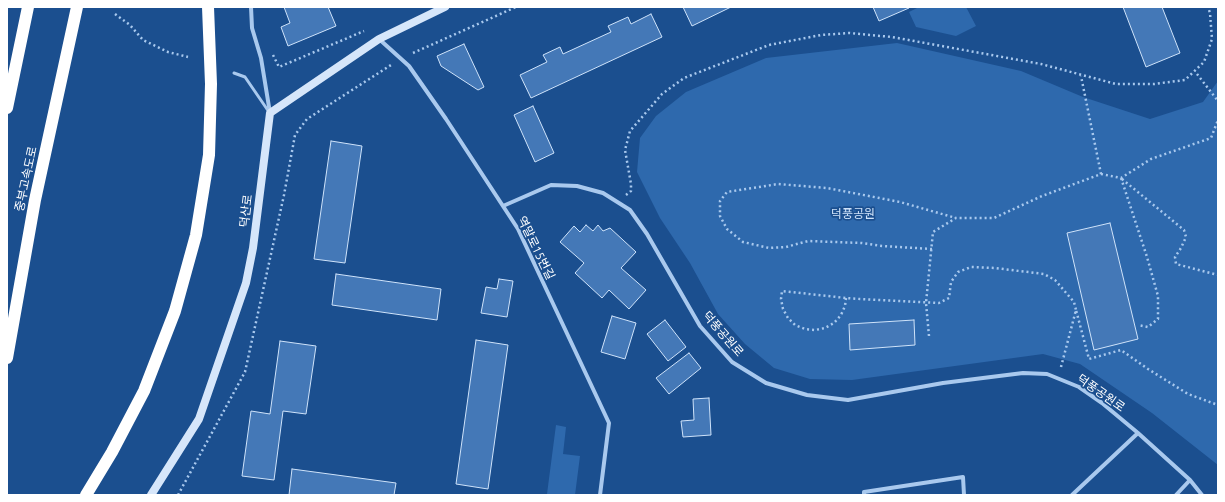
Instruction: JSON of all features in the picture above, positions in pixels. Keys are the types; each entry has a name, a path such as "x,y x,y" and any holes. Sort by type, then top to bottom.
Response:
{"highway":[{"path":"7,108 28,7"},
{"name":"중부고속도로","path":"7,358 35,200 77,7"},
{"path":"86,495 112,452 144,391 175,311 196,235 209,155 211,84 208,7"}],"main road":[{"path":"270,113 379,39 445,7"},
{"name":"덕산로","path":"151,495 199,418 246,283 253,248 270,113"}],"street":[{"path":"251,7 252,28 261,58 270,113"},
{"name":"역말로15번길","path":"379,39 409,66 518,229 608,423 600,495"},
{"name":"덕풍공원로","path":"503,206 551,185 577,186 603,193 630,210 647,234 700,326 732,362 766,383 807,395 848,400 943,383 1023,373 1047,374 1058,377 1079,387 1102,403 1190,480 1202,495"},
{"path":"1072,495 1138,433"},
{"path":"864,494 963,477 964,495"},
{"path":"1176,495 1190,480"}],"lane":[{"path":"234,73 246,77 270,113"}],"path":[{"path":"619,203 631,191 625,150 630,131 662,94 684,78 769,45 821,35 849,33 892,37 1041,64 1081,76 1116,84 1154,84 1185,80 1204,62 1212,39 1210,13 1208,7"},
{"path":"115,14 130,25 143,40 168,52 188,57"},
{"path":"279,66 370,28"},
{"path":"1196,74 1218,101"},
{"path":"1081,76 1101,174"},
{"path":"1121,178 1152,159 1211,138 1218,120"},
{"path":"932,249 882,246 862,243 808,241 786,247 768,248 749,244 743,242 727,229 720,216 720,201 727,192 778,184 820,188 900,202 956,218 994,218 1042,196 1101,174 1121,178 1184,230 1186,237 1182,248 1175,257 1176,264 1218,275"},
{"path":"1121,178 1147,256 1158,296 1158,319 1148,326 1138,325"},
{"path":"929,336 926,303 933,232 956,218"},
{"path":"846,298 845,306 841,315 834,323 825,328 815,330 805,329 795,325 788,318 783,309 781,300 782,291 846,298 939,303 949,298 951,282 958,272 971,267 995,268 1044,274 1055,280 1074,302 1089,359 1121,350 1188,394 1218,405"},
{"path":"1058,377 1076,310"}],"green space":[{"path":"919,7 966,7 976,26 956,36 916,27 909,12"},
{"name":"덕풍공원","path":"897,43 1021,71 1083,97 1150,119 1203,102 1218,81 1218,465 1152,413 1080,364 1043,354 852,380 810,379 774,368 745,344 718,314 690,263 660,218 637,172 640,138 656,116 686,92 766,58"},
{"path":"556,425 566,427 563,454 580,456 575,495 547,494"}],"building":[{"path":"284,7 328,7 336,26 288,46 281,27 290,23"},
{"path":"683,7 731,7 692,26"},
{"path":"873,7 909,7 909,8 879,21"},
{"path":"1123,7 1162,7 1180,53 1146,67"},
{"path":"651,14 662,37 531,98 520,75 547,62 543,55 560,47 563,54 611,32 608,26 628,17 631,24"},
{"path":"464,44 484,87 478,90 441,66 437,56"},
{"path":"533,106 554,153 535,162 514,115"},
{"path":"331,141 362,146 345,263 314,259"},
{"path":"1110,223 1138,339 1094,350 1067,233"},
{"path":"586,225 593,231 598,225 603,231 610,228 636,252 621,268 646,290 629,309 609,290 602,298 575,273 584,263 560,242 574,226 580,232"},
{"path":"336,274 441,289 437,320 332,305"},
{"path":"499,279 513,281 507,317 481,313 486,287 497,289"},
{"path":"612,316 636,323 625,359 601,352"},
{"path":"665,320 686,347 668,361 647,334"},
{"path":"914,320 915,345 850,350 849,324"},
{"path":"476,340 508,345 488,489 456,484"},
{"path":"280,341 316,346 306,414 283,411 274,480 242,476 251,411 270,414"},
{"path":"689,353 701,368 669,394 656,378"},
{"path":"709,398 711,435 683,437 681,421 694,420 693,399"},
{"path":"292,469 396,483 394,495 289,495"}]}
